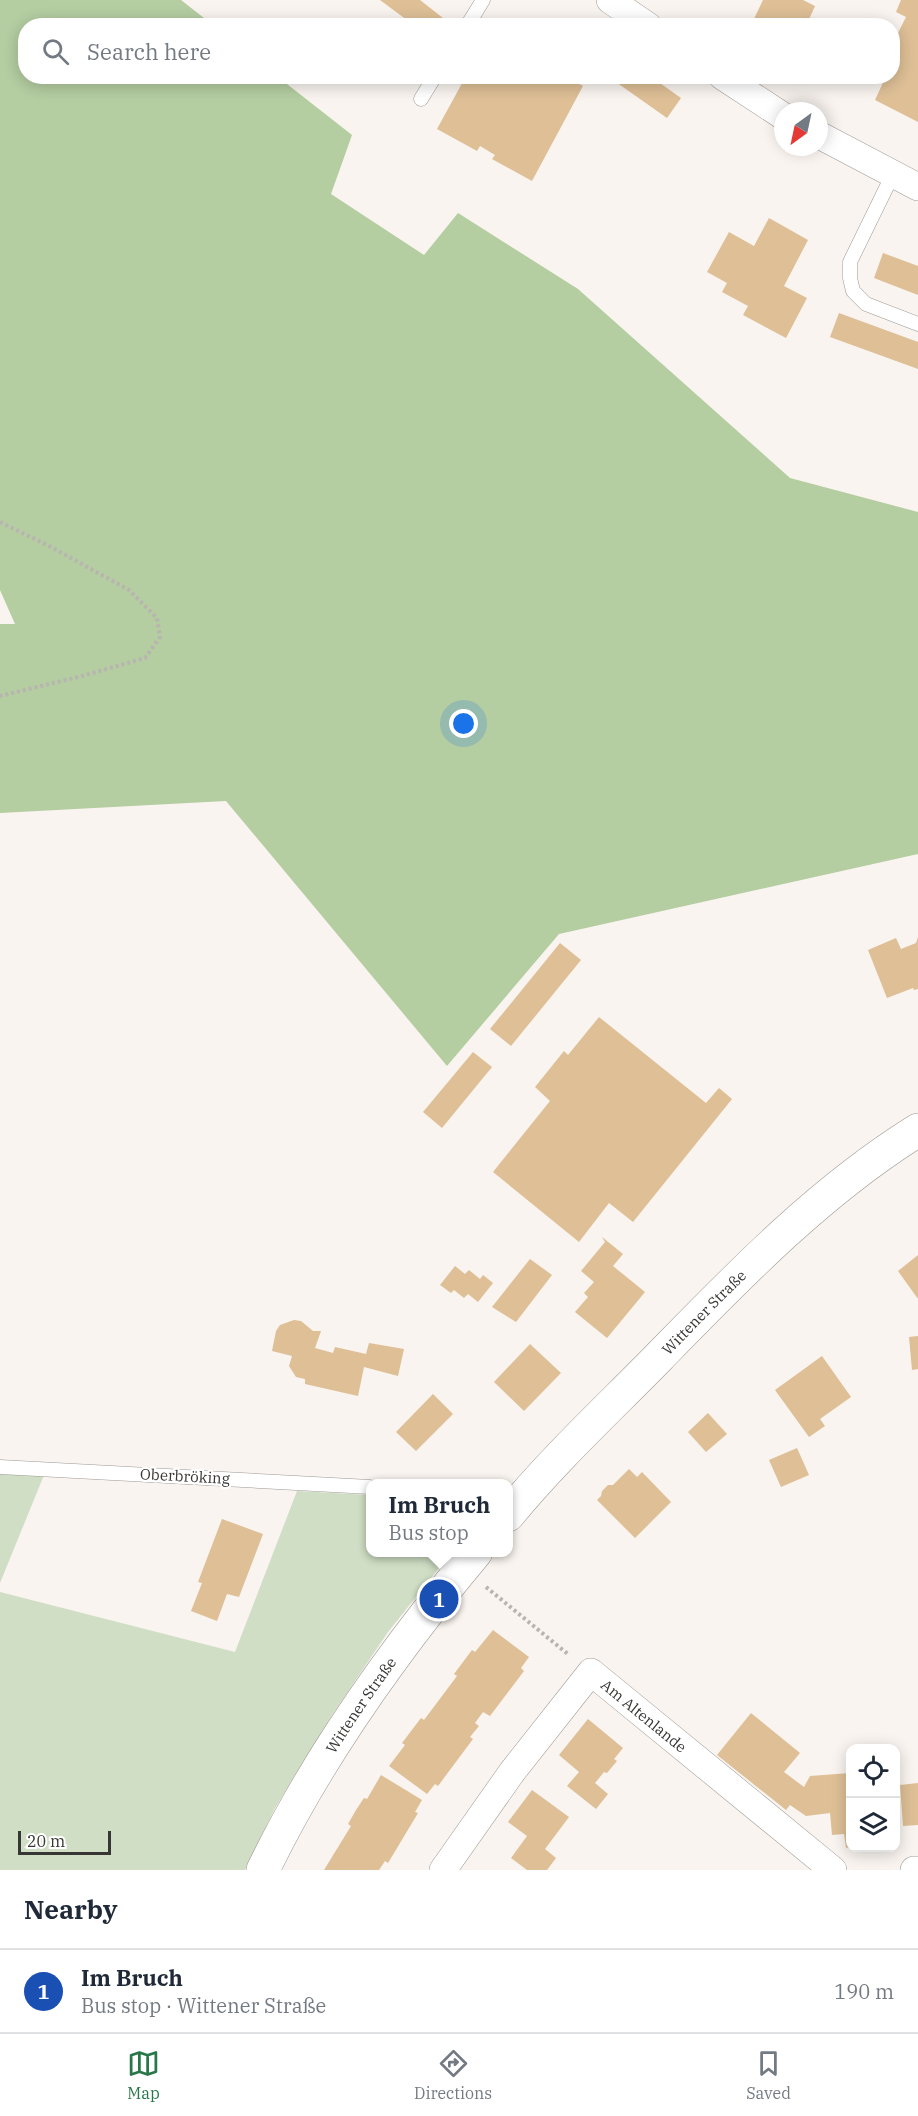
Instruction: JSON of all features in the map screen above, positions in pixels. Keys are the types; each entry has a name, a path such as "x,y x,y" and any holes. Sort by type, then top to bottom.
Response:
{"main road":[{"name":"Wittener Straße","path":"513,1506 765,1251 841,1185 918,1130"},
{"name":"Wittener Straße","path":"263,1870 277,1840 322,1763 390,1661 470,1560"}],"street":[{"path":"610,0 636,18"},
{"path":"734,84 774,110"},
{"path":"828,140 918,187"},
{"name":"Am Altenlande","path":"443,1870 512,1772 591,1672 833,1870"}],"lane":[{"path":"472,18 483,0"},
{"path":"421,99 430,84"},
{"path":"893,174 850,262 850,278 853,291 866,304 918,324"},
{"name":"Oberbröking","path":"0,1467 366,1487"}],"path":[{"path":"0,522 129,590 158,618 160,637 145,658 0,696"},
{"path":"470,1560 591,1672"}],"green space":[{"path":"0,0 181,0 204,18 18,18 18,84 287,84 352,135 331,194 424,255 458,213 578,289 790,478 918,512 918,854 559,934 447,1066 226,801 0,813 0,624 15,624 0,590"},
{"path":"0,1473 44,1475 0,1583"},
{"path":"297,1491 366,1495 366,1557 448,1557 388,1632 332,1715 275,1808 245,1870 0,1870 0,1592 235,1652"}],"building":[{"path":"380,0 420,0 443,18 404,18"},
{"path":"763,0 803,0 815,6 810,18 754,18"},
{"path":"901,0 918,0 918,122 875,100 882,84 900,84 900,29 906,17 896,12"},
{"path":"462,84 579,84 583,86 532,181 492,159 495,155 480,146 477,151 437,129"},
{"path":"619,84 661,84 681,98 667,118"},
{"path":"769,218 808,240 784,286 807,298 786,338 743,315 748,306 722,292 727,283 707,272 729,232 754,246"},
{"path":"883,253 918,266 918,295 874,278"},
{"path":"839,313 918,342 918,369 830,337"},
{"path":"918,937 918,989 913,988 887,998 868,950 896,938 901,949 916,943"},
{"path":"560,943 581,960 511,1046 490,1029"},
{"path":"599,1017 706,1103 719,1088 732,1099 633,1222 609,1203 579,1242 493,1172 550,1101 535,1087 564,1051 568,1055"},
{"path":"473,1052 492,1067 442,1128 423,1112"},
{"path":"602,1237 623,1254 613,1266 645,1292 607,1338 575,1312 588,1297 584,1293 594,1282 581,1271 605,1242"},
{"path":"918,1255 918,1299 898,1271"},
{"path":"530,1259 552,1275 516,1322 492,1307"},
{"path":"455,1266 465,1274 469,1270 480,1279 483,1275 493,1283 478,1302 468,1294 464,1298 454,1290 451,1293 440,1285"},
{"path":"294,1320 301,1321 313,1331 321,1331 315,1348 333,1353 335,1347 366,1354 369,1343 404,1349 398,1376 364,1367 358,1396 305,1384 305,1379 296,1377 289,1366 292,1356 272,1351 276,1331 280,1325"},
{"path":"918,1336 918,1369 912,1370 909,1337"},
{"path":"530,1344 561,1373 524,1411 494,1382"},
{"path":"822,1356 851,1397 820,1419 825,1426 809,1437 775,1390"},
{"path":"433,1394 453,1414 416,1451 396,1432"},
{"path":"708,1413 727,1434 706,1452 688,1432"},
{"path":"797,1448 809,1475 781,1487 769,1460"},
{"path":"629,1469 637,1477 642,1472 671,1502 635,1538 597,1500 608,1485 613,1485"},
{"path":"222,1519 263,1534 239,1597 227,1594 217,1621 191,1611 202,1583 198,1582"},
{"path":"493,1630 529,1657 521,1668 524,1671 490,1716 483,1712 475,1723 479,1726 470,1737 473,1739 438,1786 435,1784 427,1794 389,1766 405,1745 402,1743 421,1718 424,1720 457,1676 454,1674 472,1650 475,1652"},
{"path":"751,1713 800,1753 784,1772 804,1787 810,1776 846,1773 846,1848 844,1834 832,1835 830,1813 806,1816 790,1805 786,1810 717,1755"},
{"path":"588,1719 623,1748 614,1759 617,1761 595,1783 608,1794 596,1809 567,1786 579,1772 559,1755"},
{"path":"381,1775 422,1800 415,1812 418,1813 388,1863 385,1861 379,1870 324,1870 351,1826 348,1824 356,1810 364,1798 367,1799"},
{"path":"918,1783 918,1825 903,1826 900,1785"},
{"path":"532,1790 569,1817 545,1849 556,1858 547,1870 527,1870 511,1858 527,1836 508,1822"}],"place":[{"name":"Im Bruch","path":"439,1599"}]}
